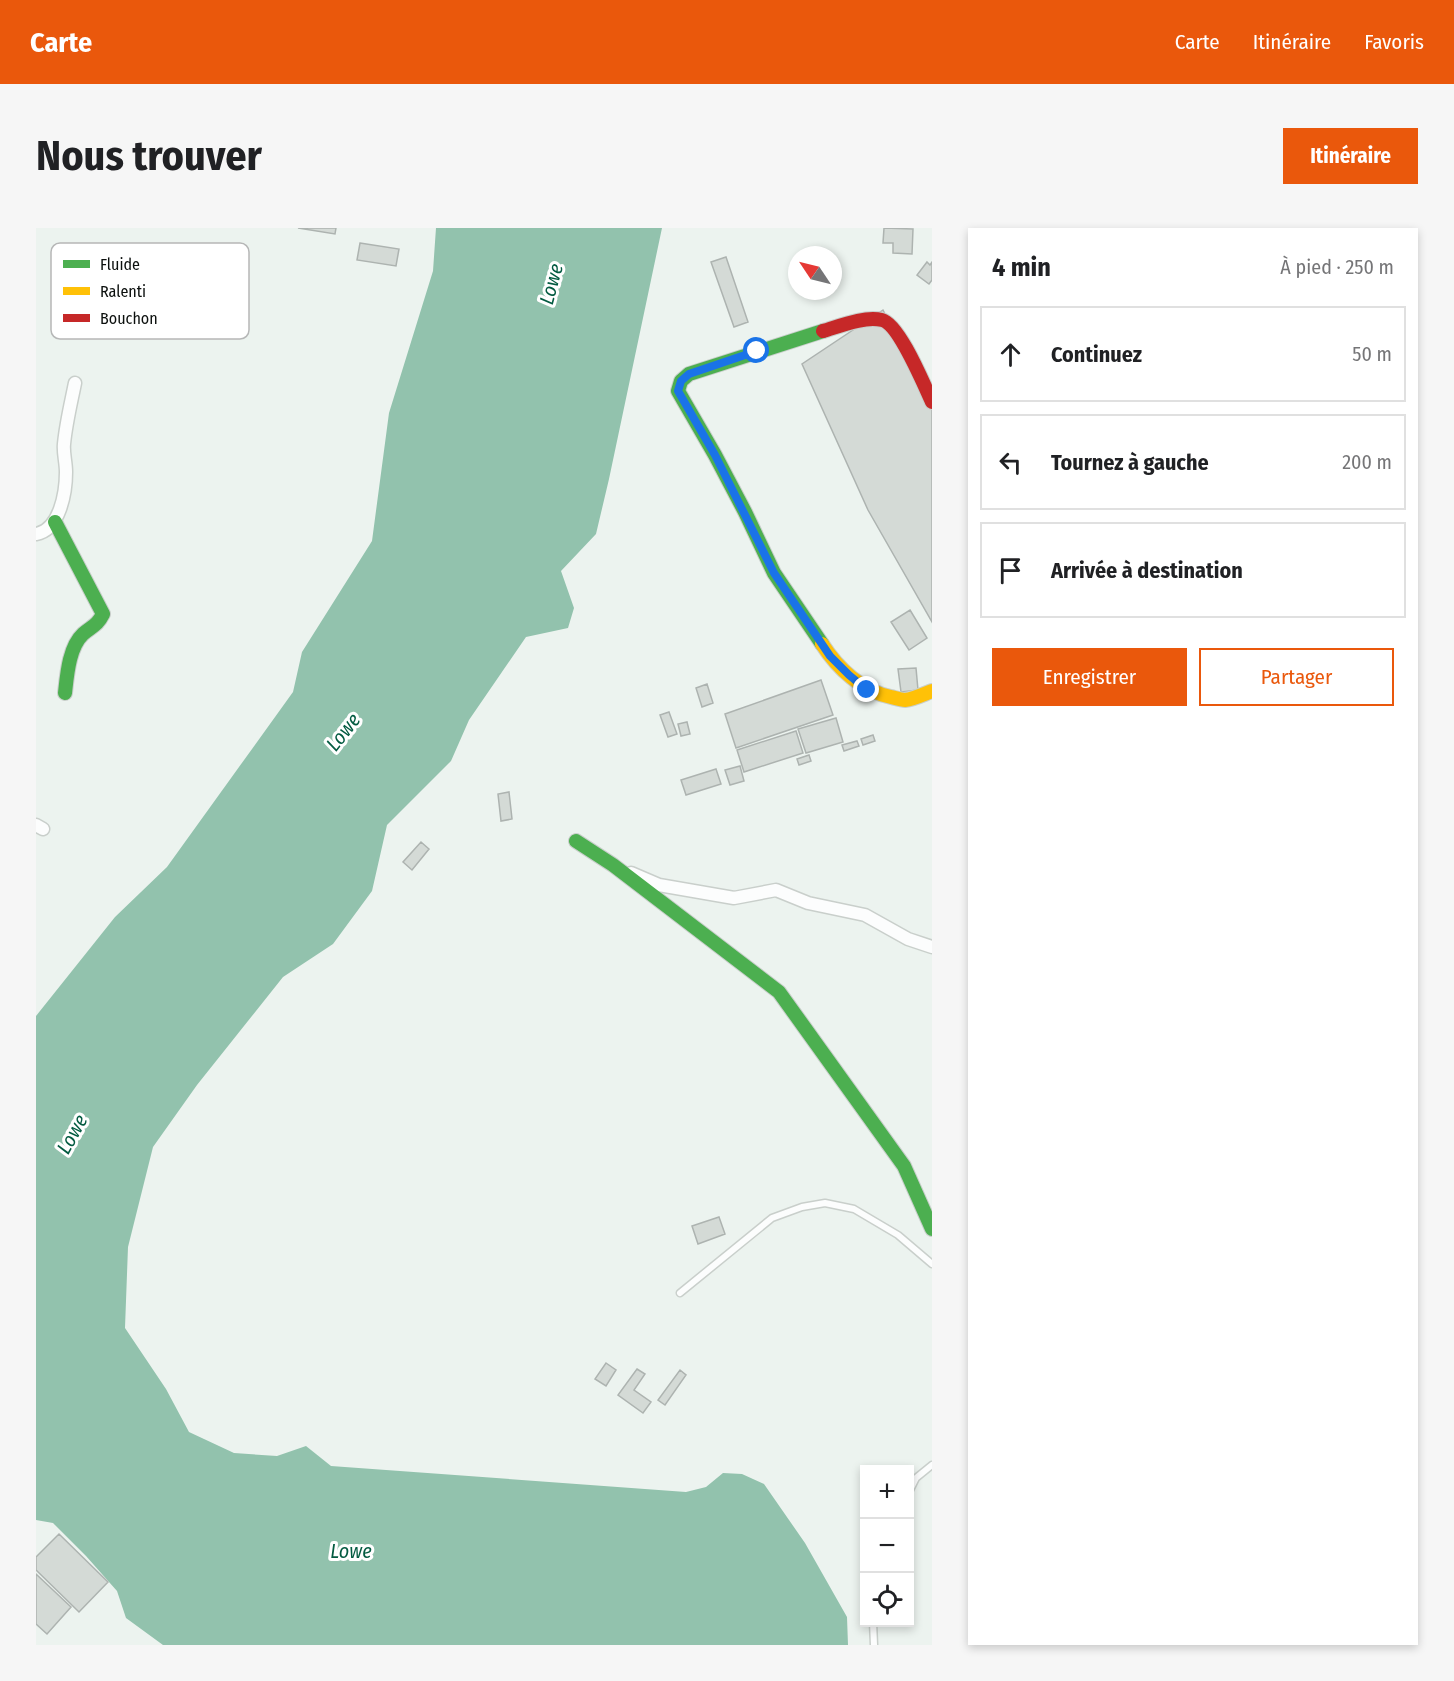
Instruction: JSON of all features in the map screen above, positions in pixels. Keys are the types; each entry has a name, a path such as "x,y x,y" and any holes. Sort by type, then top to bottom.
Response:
{"street":[{"path":"932,402 913,360 890,324 881,320 856,321 689,374 681,381 678,391 715,455 774,573 830,656 867,690 905,699 932,691"},
{"path":"36,534 50,528 63,496 66,470 64,441 75,383"},
{"path":"54,522 103,614 94,627 80,637 75,647 66,678 65,693"},
{"path":"576,841 613,865 779,992 904,1166 932,1229"},
{"path":"613,865 659,885 735,898 776,890 808,903 865,915 908,939 932,947"}],"lane":[{"path":"680,1293 772,1218 802,1207 825,1203 854,1209 898,1235 932,1264"},
{"path":"914,1481 932,1465"},
{"path":"873,1627 874,1645"}],"water":[{"name":"Lowe","path":"436,228 662,228 596,534 561,571 574,608 568,628 526,637 469,720 451,761 387,825 372,891 333,944 283,977 197,1085 153,1147 128,1247 125,1328 166,1389 189,1432 234,1453 277,1456 306,1446 331,1466 686,1492 706,1487 723,1473 742,1474 764,1484 805,1543 847,1617 848,1645 163,1645 126,1618 117,1591 53,1523 36,1520 36,1016 115,917 167,867 293,692 302,652 372,541 389,413 433,271"}],"building":[{"path":"298,228 336,228 335,234"},
{"path":"884,228 913,229 912,254 893,253 893,243 883,243"},
{"path":"360,243 399,249 396,266 357,260"},
{"path":"726,257 748,322 734,327 711,262"},
{"path":"927,262 930,265 932,262 932,280 929,284 917,275"},
{"path":"883,310 932,403 932,622 868,510 802,364"},
{"path":"910,610 927,638 909,650 891,622"},
{"path":"916,668 918,690 901,692 898,669"},
{"path":"821,680 833,715 736,748 725,714"},
{"path":"707,684 713,703 702,707 696,688"},
{"path":"669,712 677,734 668,737 660,715"},
{"path":"836,718 843,742 806,753 798,729"},
{"path":"687,722 690,734 681,736 678,724"},
{"path":"796,731 803,753 744,772 737,750"},
{"path":"873,735 875,741 863,745 861,739"},
{"path":"857,741 859,746 844,751 842,745"},
{"path":"809,755 811,761 799,765 797,759"},
{"path":"740,766 744,781 730,785 725,770"},
{"path":"716,769 721,784 686,795 681,780"},
{"path":"509,792 512,819 501,821 498,794"},
{"path":"421,842 429,849 412,870 403,862"},
{"path":"719,1217 725,1234 698,1244 692,1226"},
{"path":"606,1363 616,1370 606,1386 595,1379"},
{"path":"637,1369 645,1374 634,1390 651,1402 643,1413 618,1395"},
{"path":"680,1370 686,1375 665,1405 658,1400"},
{"path":"59,1534 108,1582 79,1612 36,1570 36,1557"},
{"path":"36,1574 71,1607 47,1634 36,1624"}],"traffic: fast":[{"path":"822,644 774,573 715,455 678,391 681,381 689,374 823,331"},
{"path":"55,522 103,614 83,634 75,646 65,693"},
{"path":"576,841 613,865 779,992 904,1166 932,1229"}],"traffic: slow":[{"path":"822,644 843,670 870,690 905,700 932,691"}],"traffic: jam":[{"path":"823,331 868,319 882,320 889,324 903,343 932,402"}],"route":[{"path":"757,351 689,374 681,381 678,391 715,455 774,573 830,656 867,690"}]}
